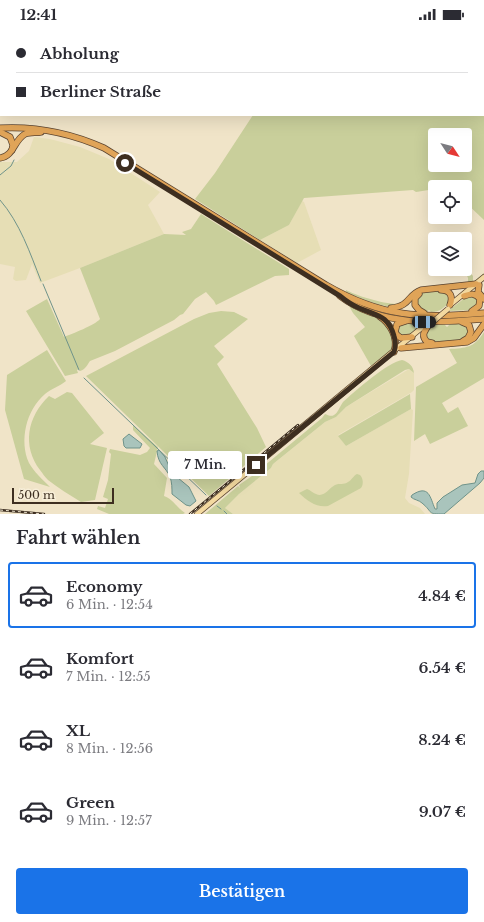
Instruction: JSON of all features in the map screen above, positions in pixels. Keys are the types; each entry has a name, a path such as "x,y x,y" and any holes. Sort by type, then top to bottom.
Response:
{"highway":[{"path":"0,128 23,127 58,132 78,137 104,148 326,285 359,302 402,314 442,316 484,314"},
{"path":"0,132 21,130 41,132 78,141 109,154 340,296 350,304 377,314 408,321 436,322 484,319"},
{"path":"0,132 8,136 12,141 11,152"},
{"path":"0,158 11,152 23,135 41,132"},
{"path":"391,308 405,304 421,290 477,284 478,292 484,299"},
{"path":"326,285 366,301 391,308 424,313 484,310"},
{"path":"424,313 417,309 414,302 417,296 424,292 447,291 452,297 447,308"},
{"path":"464,296 473,294 480,299 479,306 472,311"},
{"path":"340,296 375,310 409,318 442,319 484,314"},
{"path":"377,314 385,320 391,329 396,344 394,352"},
{"path":"408,321 398,324 395,332 403,339 412,337"},
{"path":"426,326 423,335 427,342 463,341 469,336 471,330 466,323 460,321"},
{"path":"401,348 467,342 476,336 484,324"}],"main road":[{"path":"447,308 464,296 484,277"},
{"path":"198,514 401,348 447,308 477,284 484,281"},
{"path":"201,514 426,326"}],"shaded area":[{"path":"34,137 50,139 80,147 109,159 160,192 148,205 164,234 40,283 32,264 26,280 16,281 13,279 15,267 0,264 0,162 17,162 29,151"},
{"path":"302,201 304,202 321,250 297,263 260,240 289,225"},
{"path":"409,369 414,373 414,390 412,392 338,435 346,446 411,409 413,410 409,474 405,498 409,503 420,508 425,514 233,514 225,508 239,494 271,468 273,464 325,422 336,417 346,407"}],"green space":[{"path":"252,116 484,116 484,220 472,209 472,180 428,180 428,190 416,192 413,190 304,198 289,225 260,240 195,199 215,173"},
{"path":"201,214 289,269 289,275 275,276 216,305 206,292 195,299 183,314 174,320 115,351 90,361 84,369 80,371 79,369 77,370 78,373 65,376 26,311 47,299 64,337 93,324 100,319 80,268 164,234 186,235 182,232 191,229"},
{"path":"484,273 484,275 476,282 471,284 421,289 405,303 397,307 374,303 346,292 346,290 366,298 391,304 398,304 403,303 416,291 422,288 437,285 468,283 467,276 472,275 473,282"},
{"path":"444,291 449,293 448,304 434,312 429,310 427,312 419,310 416,298 419,295 428,292"},
{"path":"473,294 479,302 471,310 448,311 466,297"},
{"path":"349,306 381,320 387,325 391,332 393,349 371,366 354,336 365,327"},
{"path":"221,311 234,312 248,319 214,346 224,357 217,364 257,428 266,447 209,496 86,376 194,319 209,313"},
{"path":"401,323 423,323 423,325 406,338 396,331"},
{"path":"433,324 444,324 447,327 450,324 466,324 470,334 460,341 429,342 424,333"},
{"path":"484,332 484,378 442,403 448,413 458,407 468,426 430,444 425,434 414,441 416,387 457,363 449,349 469,346 477,341"},
{"path":"47,350 66,381 45,394 33,408 26,426 25,445 29,463 36,473 50,487 24,479 5,410 7,375"},
{"path":"402,360 407,362 413,368 414,373 409,369 405,370 346,407 336,417 325,422 273,464 271,468 239,494 225,508 233,514 205,514 238,486 240,488 239,485 252,476 325,414 333,416 343,402 363,385 388,366"},
{"path":"67,392 72,393 104,433 90,444 107,448 95,500 81,502 52,483 47,479 34,461 31,451 29,442 30,432 36,413 49,396 55,399"},
{"path":"410,394 411,409 346,446 338,436"},
{"path":"133,425 158,447 154,464 167,478 164,496 185,513 109,514 97,509 98,506 105,508 108,499 103,497 108,480 111,454 109,452 110,449 140,455 147,452 150,448 133,430"},
{"path":"357,474 360,475 362,479 363,485 361,488 328,506 320,506 312,503 299,493 307,489 316,494 322,495 333,486 346,483 351,480"}],"water":[{"path":"129,434 142,444 140,448 126,448 124,446 123,439"},
{"path":"159,450 165,457 172,473 189,487 196,501 190,506 186,505 172,494 171,479 160,463 157,451"},
{"path":"481,471 484,471 484,478 480,483 444,514 432,513 421,502 411,497 418,492 425,491 430,496 435,509 437,509 437,503 443,497 462,485 475,483 478,474"}],"waterway":[{"path":"0,175 11,166 14,160"},
{"path":"0,200 19,228 41,281"},
{"path":"43,284 79,370"},
{"path":"84,378 206,495"},
{"path":"217,506 221,509"},
{"path":"224,511 227,514"}],"railway":[{"path":"190,514 298,425"},
{"path":"0,510 44,514"}],"route":[{"path":"125,163 239,235 340,296 350,304 377,314 390,326 396,344 394,352 256,465"}]}
